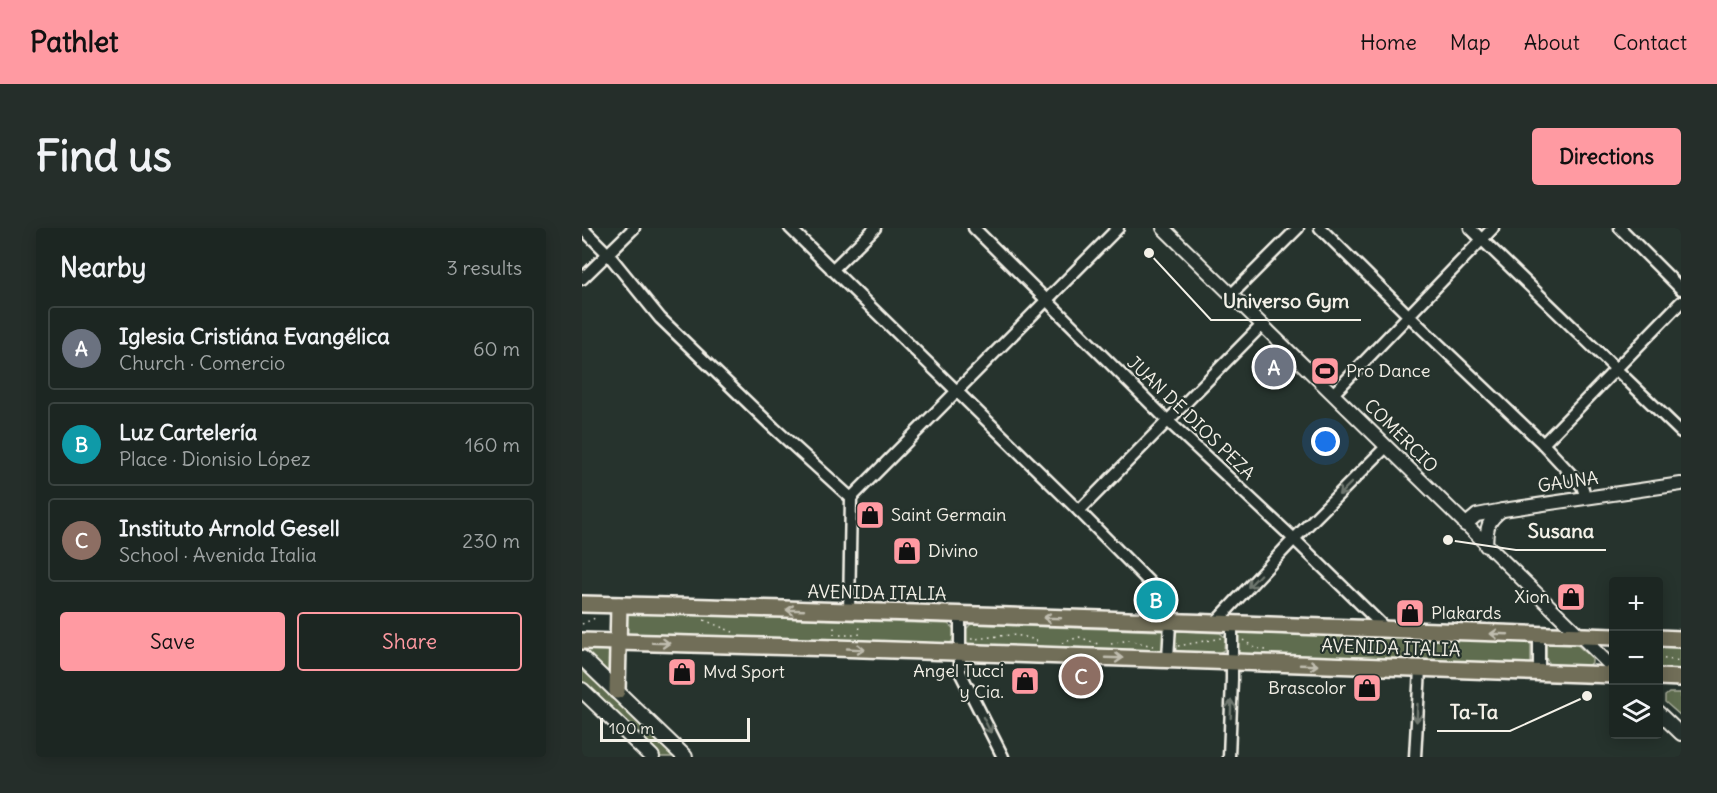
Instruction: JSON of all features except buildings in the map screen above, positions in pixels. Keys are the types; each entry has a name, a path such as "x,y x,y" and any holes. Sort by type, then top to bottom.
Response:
{"main road":[{"name":"AVENIDA ITALIA","path":"582,604 960,614 1213,625 1232,631 1387,630 1609,637"},
{"path":"617,691 619,605"},
{"path":"1663,638 1681,639"},
{"name":"AVENIDA ITALIA","path":"582,641 834,641 1168,653 1231,662 1609,675"},
{"path":"582,658 685,757"},
{"path":"583,693 652,757"}],"street":[{"path":"582,228 608,254 660,318 774,428 851,498"},
{"path":"582,279 634,228"},
{"path":"790,228 1171,604 1168,653"},
{"path":"832,270 874,228"},
{"name":"JUAN DE DIOS PEZA","path":"974,228 1168,421 1387,630"},
{"path":"848,612 851,498 1118,228"},
{"name":"COMERCIO","path":"1163,228 1609,664"},
{"path":"1231,295 1299,228"},
{"path":"1320,228 1543,444 1582,486 1586,498"},
{"path":"1470,228 1681,432"},
{"path":"1333,394 1493,228"},
{"path":"1620,228 1681,289"},
{"path":"1543,444 1681,302"},
{"path":"1079,511 1262,326"},
{"path":"1213,625 1294,539 1386,447"},
{"name":"GAUNA","path":"1465,525 1476,515 1681,484"},
{"path":"1486,546 1487,525 1503,510"},
{"path":"960,614 959,646 962,678 1003,757"},
{"path":"1229,757 1232,631"},
{"path":"1539,635 1539,672"},
{"path":"1415,757 1420,669"},
{"path":"1663,716 1681,734"}],"path":[{"path":"848,612 859,642 834,641 848,612"},
{"path":"582,624 597,617"},
{"path":"697,619 706,620 733,632"},
{"path":"1053,644 1079,638 1105,645 1128,640 1160,647 1168,653 1221,638 1232,631 1256,648 1268,650"},
{"path":"959,646 1012,634 1037,642"},
{"path":"1663,659 1681,661"}],"green space":[{"path":"626,614 948,624 954,629 954,635 952,642 944,645 627,634 625,632"},
{"path":"971,624 1162,631 1165,633 1164,649 1160,652 972,646 965,641 965,630"},
{"path":"1177,631 1220,633 1225,637 1224,650 1217,654 1176,651"},
{"path":"1238,633 1531,641 1531,665 1241,655 1236,652"},
{"path":"1546,642 1575,643 1592,658 1592,663 1584,667 1552,666 1546,659"},
{"path":"1663,645 1681,646 1681,669 1663,669"},
{"path":"586,648 612,650 610,673 607,673 585,653"},
{"path":"582,668 675,757 661,757 582,681"},
{"path":"1669,693 1681,693 1681,716 1665,702 1665,696"}],"place":[{"name":"Universo Gym","path":"1149,253"},
{"name":"Iglesia Cristiána Evangélica","path":"1274,367"},
{"name":"Pro Dance","path":"1325,371"},
{"name":"Saint Germain","path":"870,515"},
{"name":"Susana","path":"1448,540"},
{"name":"Divino","path":"907,551"},
{"name":"Xion","path":"1571,597"},
{"name":"Luz Cartelería","path":"1156,600"},
{"name":"Plakards","path":"1410,613"},
{"name":"Mvd Sport","path":"682,672"},
{"name":"Instituto Arnold Gesell","path":"1081,676"},
{"name":"Angel Tucci y Cia.","path":"1025,681"},
{"name":"Brascolor","path":"1367,688"},
{"name":"Ta-Ta","path":"1587,696"}]}
